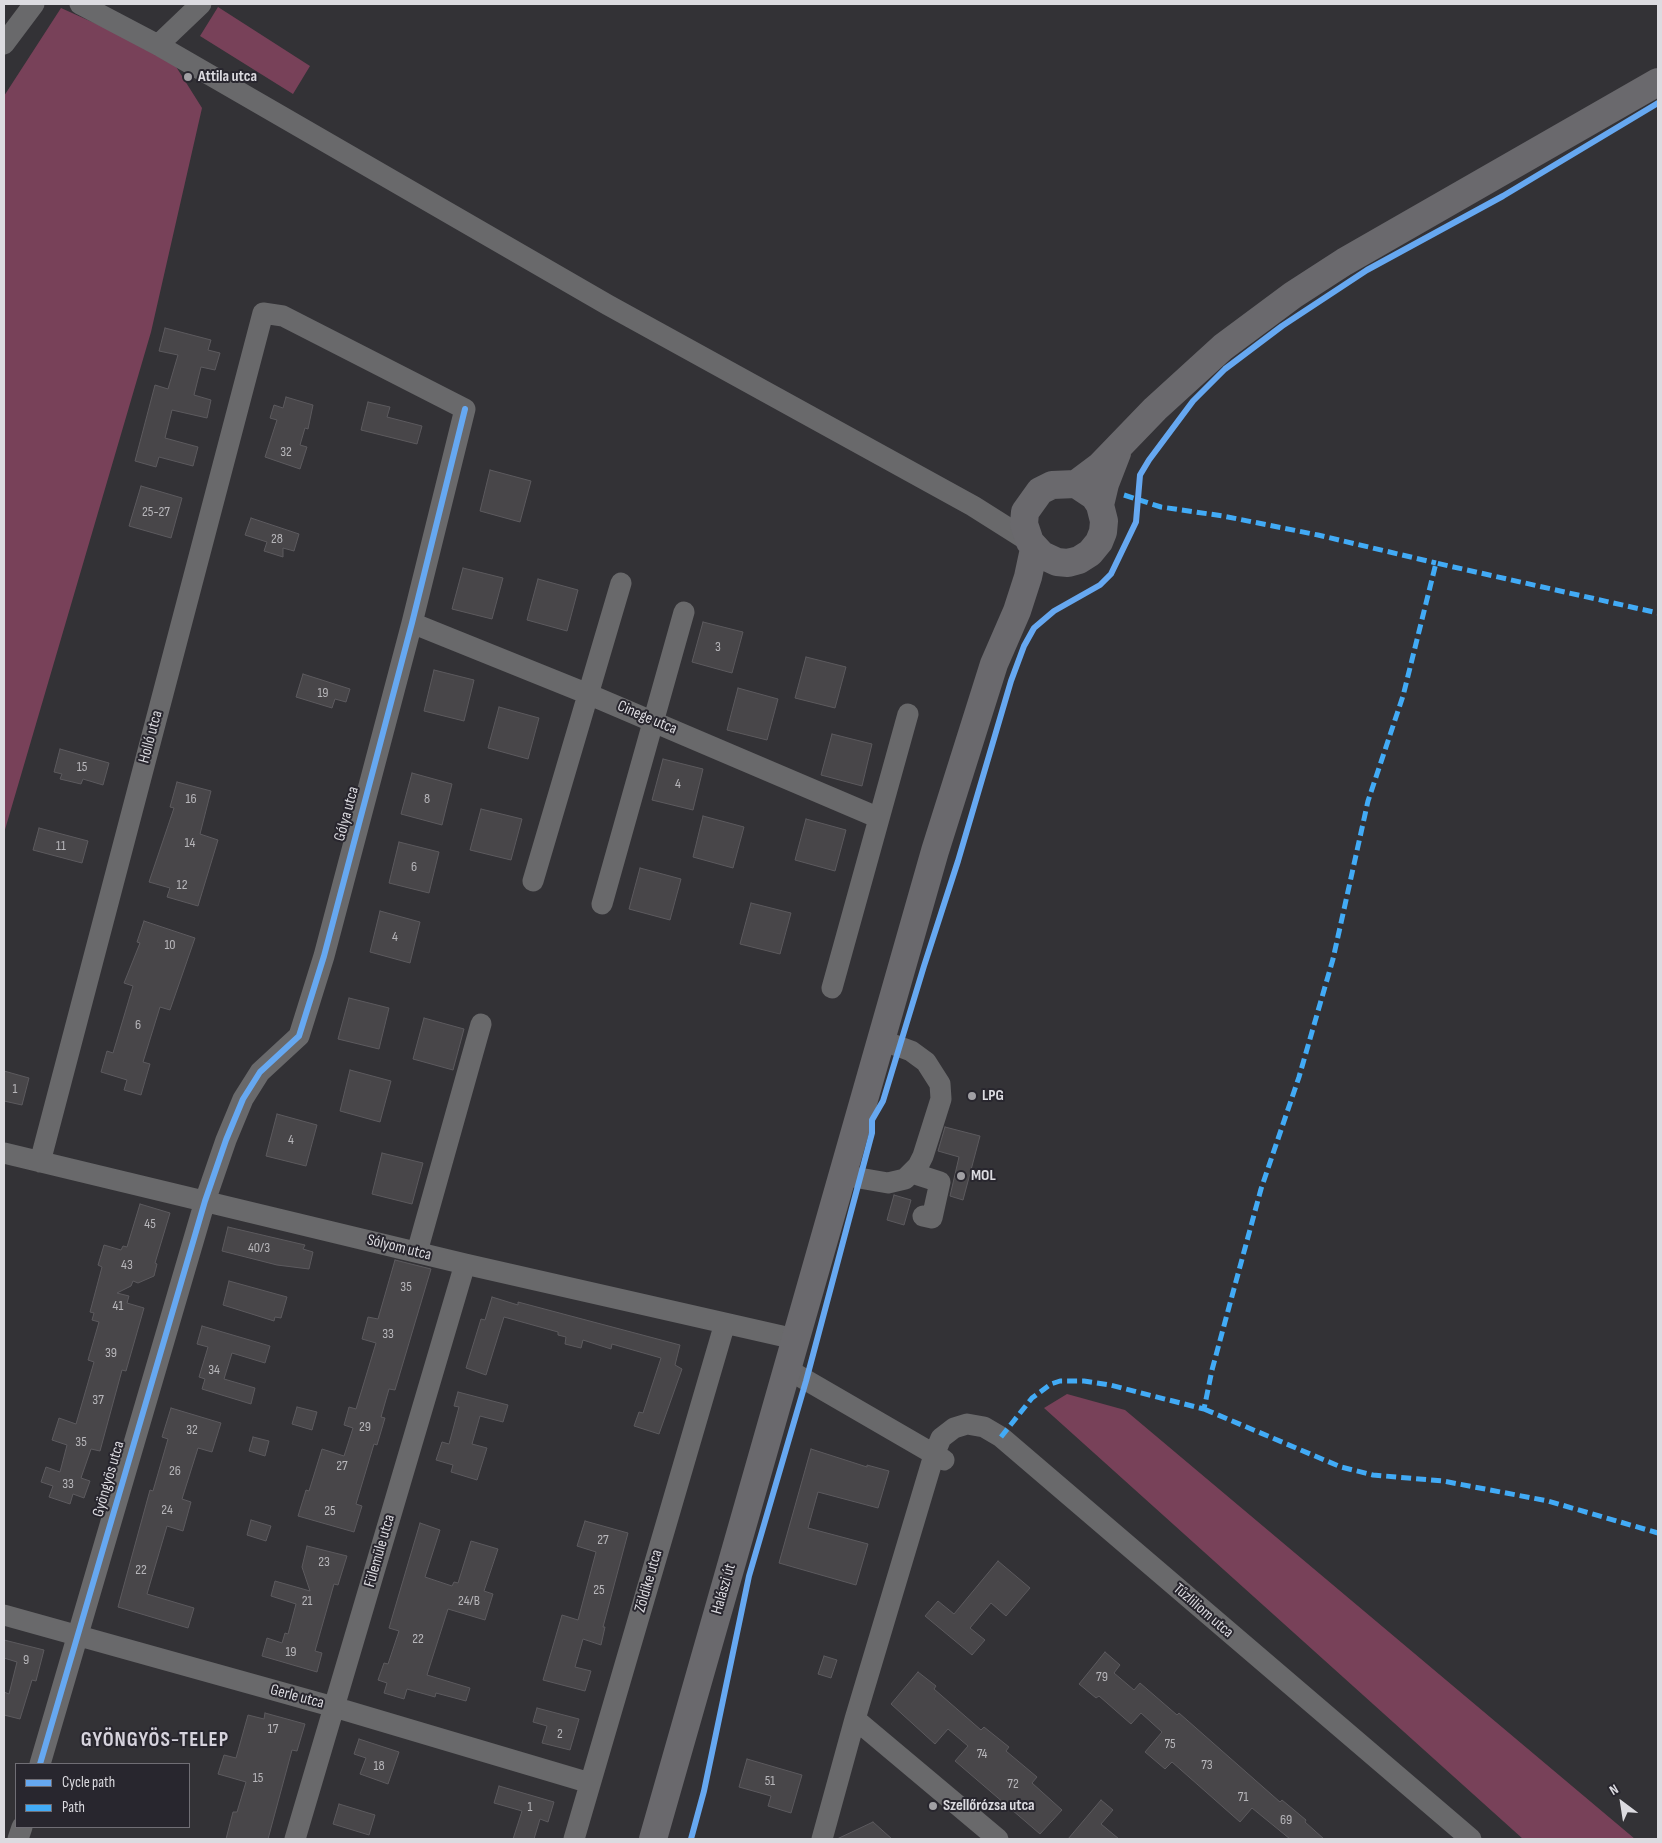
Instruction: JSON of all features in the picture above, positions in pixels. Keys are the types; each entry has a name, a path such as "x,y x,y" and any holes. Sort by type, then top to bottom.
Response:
{"main road":[{"path":"1076,484 1094,496 1100,505 1104,521 1099,542 1090,553 1079,560 1058,562 1042,556 1032,545 1026,533 1025,512 1040,491 1052,485 1076,484 1100,466 1118,450 1155,410 1223,347 1293,296 1352,257 1658,82"},
{"path":"1100,505 1105,484 1118,450"},
{"path":"1017,611 1028,577 1032,545"},
{"path":"1017,611 1048,568 1058,562"},
{"name":"Halászi út","path":"653,1839 963,757 994,664 1017,611"}],"street":[{"path":"4,44 34,4"},
{"path":"80,4 158,45 608,306 973,506 1032,545"},
{"path":"158,45 201,4"},
{"name":"Holló utca","path":"40,1162 263,313 283,316 464,409"},
{"name":"Gólya utca","path":"205,1201 243,1099 260,1072 299,1036 324,956 412,623 464,409"},
{"path":"973,506 1013,517 1025,512"},
{"path":"533,881 621,583"},
{"path":"602,904 684,612"},
{"name":"Cinege utca","path":"412,623 654,721 879,818"},
{"path":"832,988 908,714"},
{"path":"417,1252 481,1024"},
{"path":"842,1175 888,1183 905,1178 912,1173 923,1156 941,1099 940,1084 932,1070 919,1056 881,1040"},
{"name":"Sólyom utca","path":"4,1153 465,1264 795,1339"},
{"path":"912,1173 940,1182 932,1218 923,1216"},
{"name":"Gyöngyös utca","path":"40,1763 205,1201"},
{"name":"Fülemüle utca","path":"295,1839 465,1264"},
{"name":"Zöldike utca","path":"574,1839 724,1323"},
{"path":"787,1369 939,1457 855,1719 822,1839"},
{"name":"Tűzliliom utca","path":"939,1457 941,1438 954,1428 968,1424 984,1427 1001,1436 1471,1839"},
{"name":"Gerle utca","path":"4,1615 334,1707 590,1783"},
{"path":"855,1719 998,1839"}],"shaded area":[{"path":"218,7 310,66 293,94 200,36"},
{"path":"61,8 170,57 202,108 151,332 4,833 4,96"},
{"path":"1067,1394 1125,1410 1635,1839 1523,1839 1044,1408"}],"building":[{"path":"165,328 211,340 208,350 220,353 215,370 201,367 194,395 211,400 207,418 172,410 165,438 198,447 193,466 159,457 156,467 135,461 155,385 168,389 178,355 159,351"},
{"path":"286,397 313,405 308,429 305,428 300,445 307,447 300,469 265,457 277,420 270,418 274,405 283,408"},
{"path":"368,402 390,407 387,417 422,426 417,444 361,430"},
{"path":"490,470 531,481 520,522 480,511"},
{"path":"141,486 182,498 171,538 129,526"},
{"path":"251,518 299,534 294,551 283,548 283,557 264,551 267,542 245,535"},
{"path":"463,568 503,578 492,619 452,609"},
{"path":"538,579 578,590 567,631 527,620"},
{"path":"703,622 743,632 732,673 692,662"},
{"path":"806,657 846,667 835,708 795,698"},
{"path":"434,670 474,680 464,721 424,711"},
{"path":"303,674 350,689 346,702 335,699 332,708 296,697"},
{"path":"738,688 778,699 767,740 727,730"},
{"path":"499,707 539,718 528,759 488,748"},
{"path":"832,734 872,744 862,786 821,775"},
{"path":"60,749 109,763 103,785 83,779 81,784 60,779 62,774 54,772"},
{"path":"663,759 703,769 693,810 652,800"},
{"path":"412,773 452,784 442,825 401,814"},
{"path":"177,782 211,791 200,834 218,840 198,906 167,897 170,888 149,882 174,808 170,807"},
{"path":"481,809 522,819 511,860 470,850"},
{"path":"703,816 744,827 733,868 693,857"},
{"path":"806,819 846,830 835,871 795,860"},
{"path":"39,828 88,841 82,863 33,850"},
{"path":"399,842 439,852 429,893 389,883"},
{"path":"640,868 681,879 670,920 629,909"},
{"path":"751,903 791,913 780,954 740,944"},
{"path":"380,911 420,922 410,963 370,952"},
{"path":"144,921 195,938 170,1010 160,1007 143,1062 150,1064 141,1095 124,1090 127,1080 101,1072 107,1051 113,1053 133,986 124,983 140,943 137,942"},
{"path":"349,998 389,1008 379,1049 338,1039"},
{"path":"424,1018 464,1029 453,1070 413,1059"},
{"path":"350,1070 391,1081 380,1122 340,1111"},
{"path":"4,1071 29,1078 22,1105 4,1101"},
{"path":"277,1114 317,1125 306,1166 266,1156"},
{"name":"MOL","path":"945,1127 980,1136 963,1200 950,1196 959,1157 938,1151"},
{"path":"382,1153 423,1163 412,1204 372,1194"},
{"path":"894,1195 911,1200 904,1225 887,1220"},
{"path":"140,1204 170,1213 155,1263 157,1264 154,1276 138,1283 133,1281 131,1286 117,1293 129,1296 127,1303 144,1308 126,1371 122,1370 100,1451 91,1449 81,1478 90,1481 84,1498 73,1494 70,1504 49,1497 53,1486 41,1482 46,1467 60,1472 67,1445 52,1440 59,1418 76,1424 94,1362 88,1360 99,1322 92,1320 94,1313 90,1312 102,1267 98,1265 104,1245 121,1250 123,1246 127,1247"},
{"path":"228,1227 305,1245 303,1249 313,1252 309,1269 277,1265 222,1251"},
{"path":"395,1260 431,1269 395,1390 389,1389 381,1417 385,1418 377,1445 374,1444 356,1504 362,1506 354,1532 298,1516 306,1490 309,1491 322,1449 344,1456 353,1428 344,1425 349,1407 356,1409 376,1343 362,1339 368,1317 378,1319"},
{"path":"229,1281 287,1297 281,1318 275,1317 274,1321 223,1305"},
{"path":"492,1297 518,1305 518,1302 680,1345 675,1365 682,1369 659,1434 634,1426 639,1412 643,1413 661,1358 612,1344 611,1349 583,1340 581,1348 565,1344 566,1337 558,1335 558,1332 504,1317 486,1375 466,1368 481,1319 485,1320"},
{"path":"202,1326 270,1346 265,1363 232,1353 224,1379 255,1388 251,1404 202,1389 205,1379 199,1377 208,1347 197,1344"},
{"path":"458,1392 508,1405 503,1422 480,1416 472,1444 487,1448 477,1480 451,1472 453,1465 436,1460 442,1442 449,1444 459,1407 454,1406"},
{"path":"297,1407 317,1412 312,1430 292,1424"},
{"path":"171,1408 221,1423 212,1452 198,1448 182,1499 191,1502 183,1531 167,1526 147,1594 194,1608 188,1628 118,1607 150,1490 153,1491 168,1439 162,1437"},
{"path":"253,1437 269,1441 265,1456 249,1451"},
{"path":"811,1449 867,1467 867,1465 889,1471 878,1508 818,1492 808,1528 868,1544 856,1585 779,1563"},
{"path":"251,1520 271,1526 266,1541 247,1535"},
{"path":"585,1521 628,1533 603,1627 605,1627 601,1645 583,1639 575,1667 591,1671 585,1691 543,1680 562,1615 578,1620 596,1552 577,1546"},
{"path":"420,1523 440,1530 425,1577 452,1586 454,1582 458,1583 471,1541 498,1549 484,1591 493,1594 485,1620 448,1609 427,1675 470,1688 466,1701 436,1693 435,1697 407,1689 404,1699 384,1693 387,1683 378,1680 384,1663 388,1664 399,1631 389,1628"},
{"path":"307,1546 347,1556 338,1585 334,1584 315,1651 322,1653 317,1672 262,1656 267,1638 282,1643 285,1633 288,1634 296,1604 271,1596 275,1581 310,1591 302,1567"},
{"path":"998,1561 1030,1588 1006,1616 991,1603 970,1628 985,1640 972,1655 925,1616 938,1601 954,1614"},
{"path":"4,1640 44,1650 36,1681 32,1680 20,1719 4,1715 4,1692 9,1694 17,1662 4,1658"},
{"path":"1105,1652 1120,1665 1114,1673 1134,1690 1140,1683 1177,1715 1179,1713 1280,1802 1282,1800 1306,1820 1305,1822 1324,1839 1290,1839 1252,1808 1240,1822 1172,1762 1165,1769 1145,1752 1162,1732 1141,1713 1131,1724 1099,1696 1096,1698 1079,1684"},
{"path":"824,1656 837,1660 831,1678 818,1674"},
{"path":"918,1672 936,1686 934,1689 981,1730 984,1727 1009,1747 1006,1751 1037,1777 1032,1783 1062,1810 1040,1834 955,1761 968,1746 948,1729 935,1744 891,1704"},
{"path":"537,1708 579,1719 570,1750 542,1743 547,1726 533,1722"},
{"path":"265,1713 305,1724 297,1751 292,1750 268,1839 226,1839 233,1812 237,1812 246,1782 218,1774 224,1755 236,1758 248,1715 264,1719"},
{"path":"359,1739 399,1752 388,1784 360,1774 366,1758 354,1754"},
{"path":"747,1759 802,1775 791,1813 768,1806 771,1796 739,1787"},
{"path":"499,1786 554,1802 548,1822 540,1819 534,1839 513,1839 522,1811 494,1803"},
{"path":"1101,1800 1113,1810 1101,1824 1119,1839 1068,1839"},
{"path":"339,1804 375,1815 369,1835 333,1824"},
{"path":"873,1822 892,1839 837,1839"}],"marked path":[{"path":"1124,495 1161,507 1223,516 1318,535 1436,563"},
{"path":"1001,1437 1032,1398 1051,1384 1060,1381 1084,1381 1110,1385 1204,1409 1212,1370 1261,1189 1299,1077 1333,959 1368,801 1403,696 1436,563 1658,613"},
{"path":"1204,1409 1341,1467 1373,1475 1443,1481 1548,1501 1658,1533"}],"cycle path":[{"path":"691,1839 704,1791 749,1576 806,1381 872,1133 872,1120 883,1101 958,861 1011,681 1024,646 1034,628 1054,611 1100,585 1111,574 1136,522 1140,475 1193,401 1225,369 1282,326 1367,270 1503,196 1658,103"},
{"path":"40,1763 205,1201 226,1140 243,1099 260,1072 299,1036 324,956 412,623 465,409"}],"place":[{"name":"Attila utca","path":"188,77"},
{"name":"LPG","path":"972,1096"},
{"name":"MOL","path":"961,1176"},
{"name":"Szellőrózsa utca","path":"933,1806"}],"district":[{"name":"GYÖNGYÖS-TELEP","path":"155,1741"}]}
